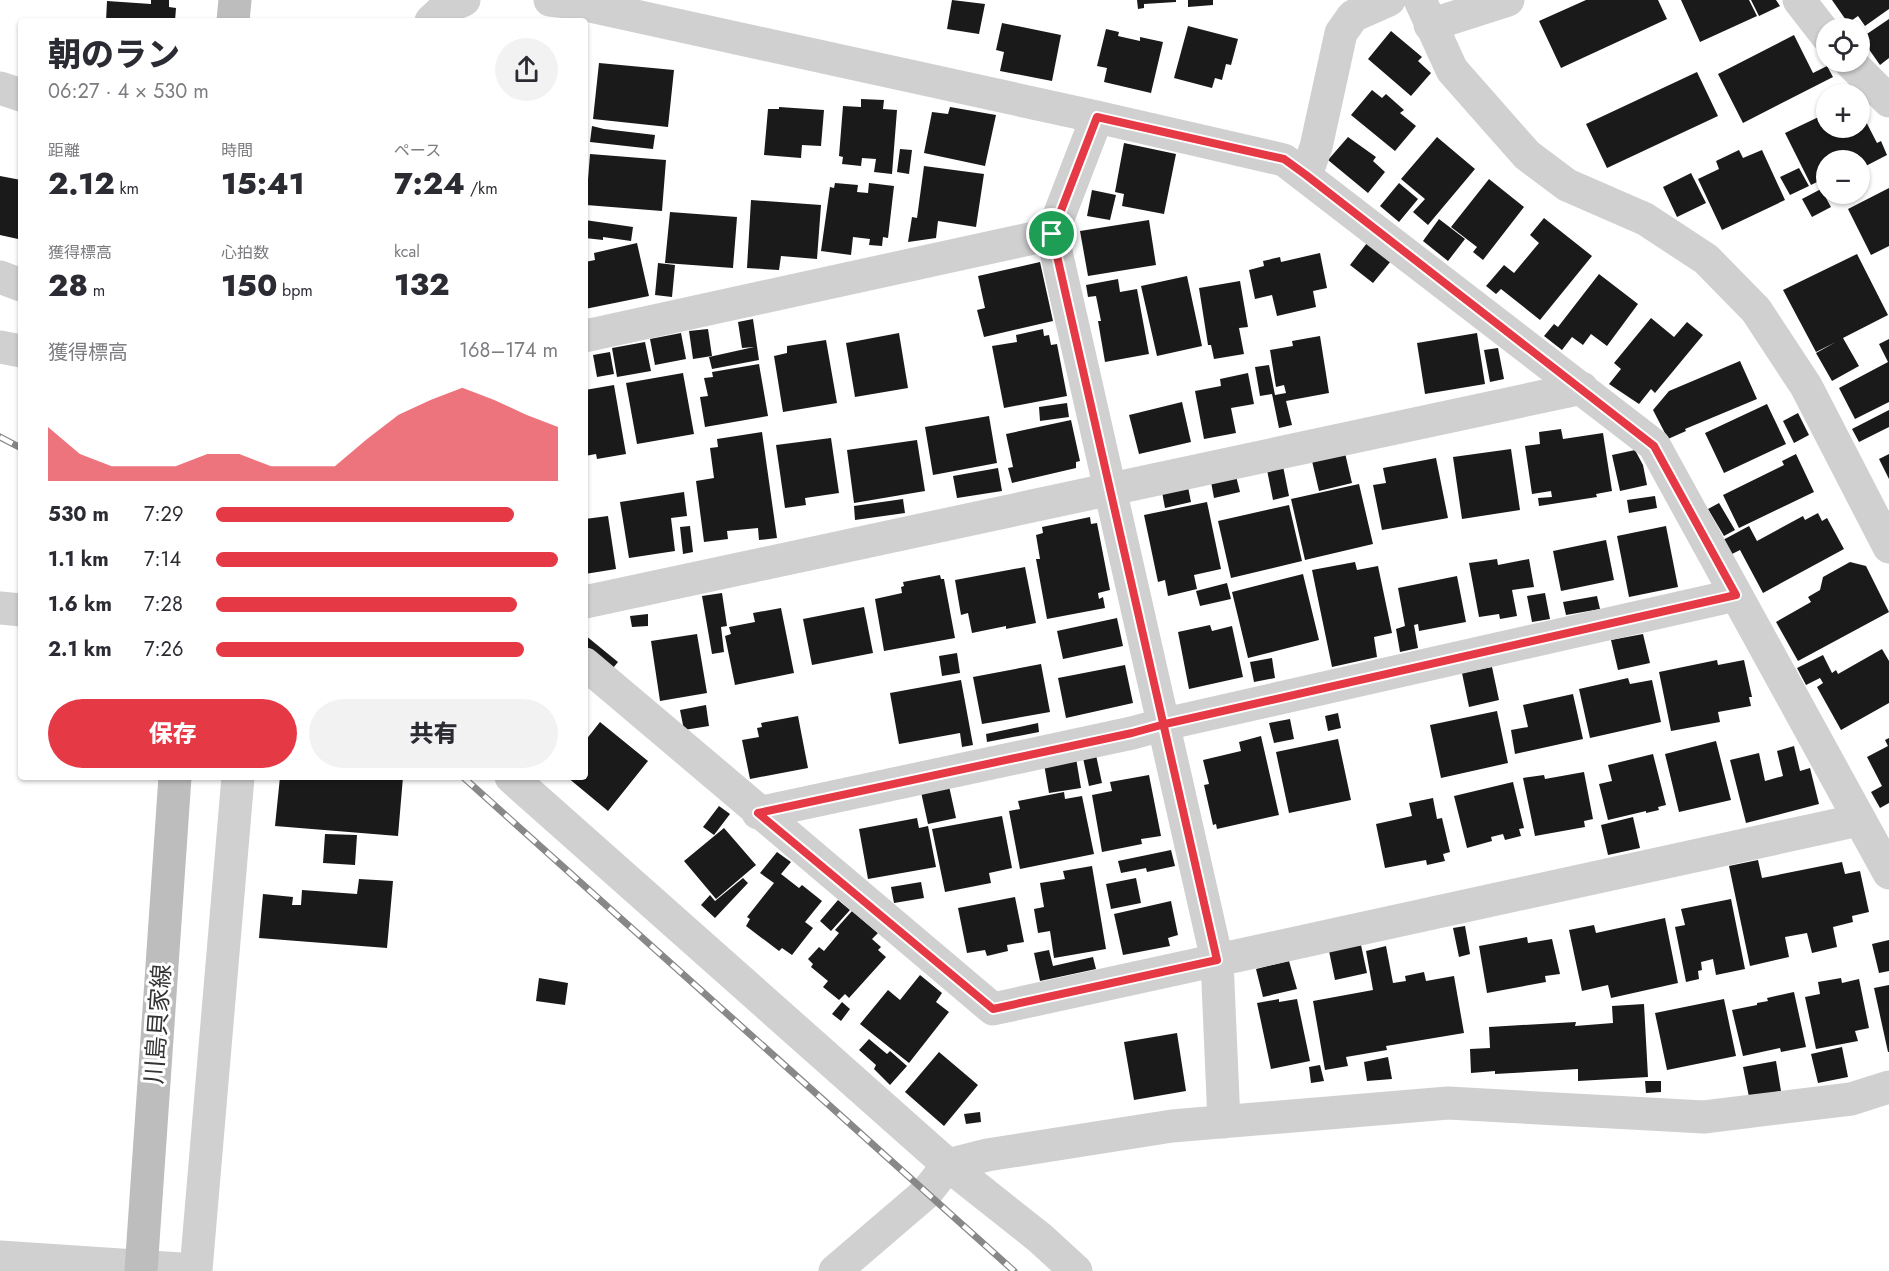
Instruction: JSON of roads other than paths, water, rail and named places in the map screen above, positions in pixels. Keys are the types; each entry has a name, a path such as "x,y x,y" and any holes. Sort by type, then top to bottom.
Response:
{"main road":[{"path":"233,18 235,0"},
{"name":"川島貝家線","path":"141,1271 176,780"}],"street":[{"path":"434,18 445,8 464,0"},
{"path":"1306,175 1316,147 1341,33 1353,16 1389,0"},
{"path":"1508,0 1425,12 1452,70 1527,155 1567,185 1645,219 1706,259 1756,310 1806,386 1889,547"},
{"path":"1799,0 1816,22"},
{"path":"569,6 1097,117 1284,159 1654,446 1889,873"},
{"path":"1861,72 1889,101"},
{"path":"0,88 18,93"},
{"path":"1097,117 1052,234 1217,960 1224,1122"},
{"path":"588,335 1052,234"},
{"path":"0,277 18,286"},
{"path":"0,286 18,287"},
{"path":"0,347 18,350"},
{"path":"588,601 1582,388"},
{"path":"758,813 1132,733 1736,595"},
{"path":"0,608 18,610"},
{"path":"588,667 758,813 993,1009 1859,820"},
{"path":"0,1257 196,1270 238,780"},
{"path":"514,780 948,1165 1040,1238 1076,1271"},
{"path":"835,1271 926,1193 948,1165 987,1155 1172,1126 1448,1103 1704,1117 1851,1099 1889,1087"}],"railway":[{"path":"0,437 18,446"},
{"path":"466,780 1014,1271"}]}
